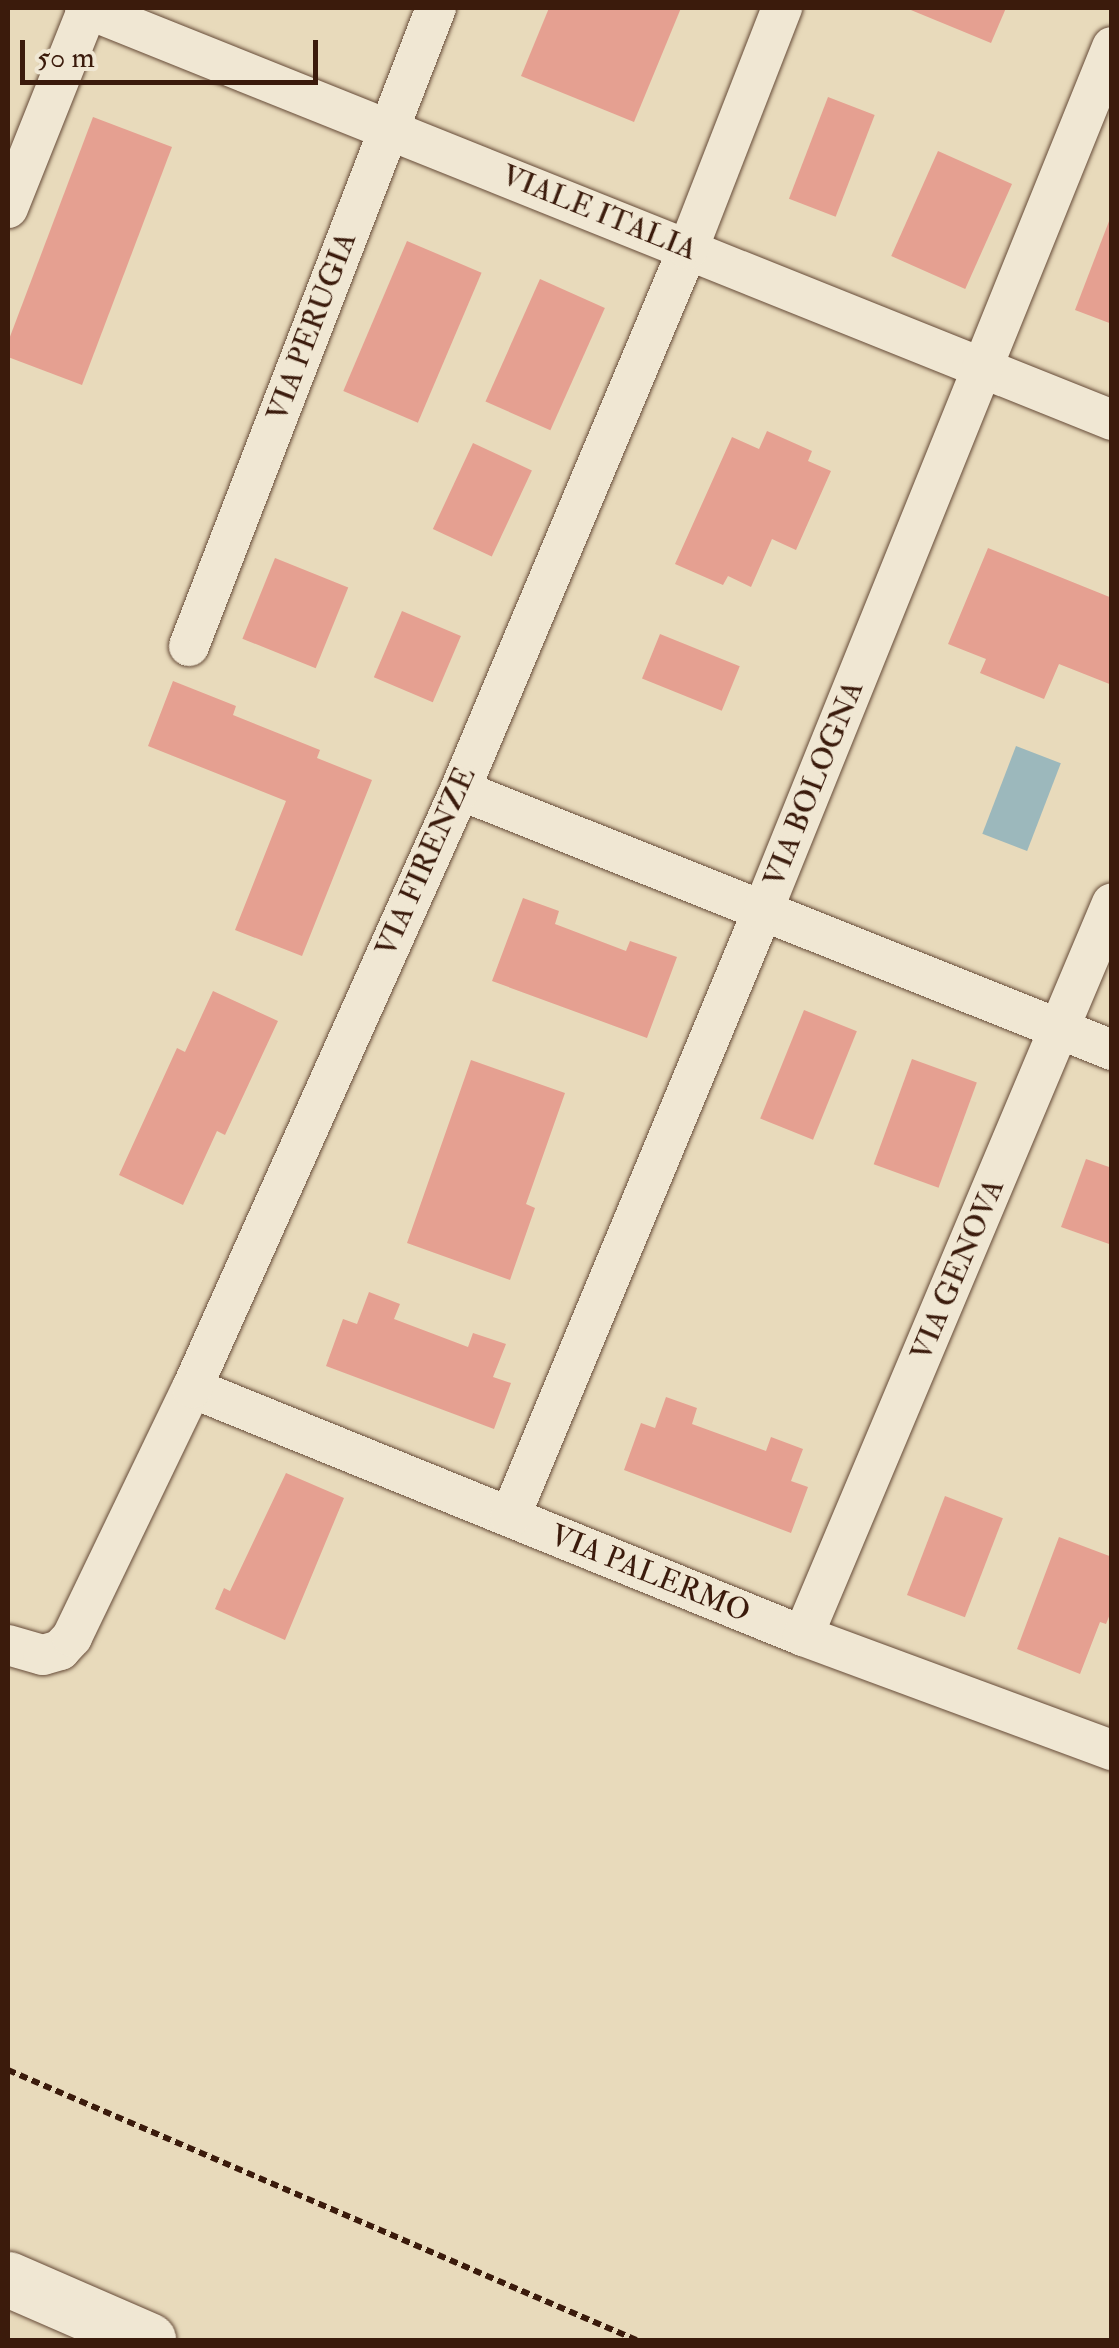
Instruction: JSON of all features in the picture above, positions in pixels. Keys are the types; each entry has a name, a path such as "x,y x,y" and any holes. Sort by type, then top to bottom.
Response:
{"street":[{"name":"VIALE ITALIA","path":"87,8 1112,420"},
{"path":"8,208 87,8"},
{"name":"VIA PERUGIA","path":"189,646 436,8"},
{"name":"VIA FIRENZE","path":"8,1645 43,1656 60,1650 72,1637 192,1388 460,790 688,249 782,8"},
{"name":"VIA BOLOGNA","path":"510,1517 763,910 1112,48"},
{"path":"460,790 1112,1050"},
{"name":"VIA GENOVA","path":"803,1636 1112,904"},
{"name":"VIA PALERMO","path":"192,1388 803,1636 1112,1750"},
{"path":"8,2279 148,2340"}],"path":[{"path":"8,2070 636,2340"}],"water":[{"path":"1016,746 1061,763 1027,851 982,834"}],"building":[{"path":"549,8 681,8 634,122 521,76"},
{"path":"906,8 1006,8 991,43"},
{"path":"828,97 875,115 836,217 789,199"},
{"path":"93,117 172,147 82,385 8,357 8,342"},
{"path":"938,151 1012,184 965,289 891,256"},
{"path":"1112,217 1112,324 1075,310"},
{"path":"407,241 482,273 418,423 343,391"},
{"path":"540,279 605,308 550,430 485,401"},
{"path":"767,431 812,451 808,461 831,471 796,550 772,539 751,587 728,576 723,585 675,564 732,437 759,449"},
{"path":"473,443 532,470 492,557 433,529"},
{"path":"988,548 1112,598 1112,685 1059,664 1044,699 980,673 986,659 948,644"},
{"path":"275,558 348,588 316,668 242,639"},
{"path":"402,611 461,636 433,702 374,677"},
{"path":"660,634 740,666 722,711 642,679"},
{"path":"173,681 236,706 233,715 320,750 317,758 372,780 302,956 235,930 286,801 148,746"},
{"path":"523,898 559,911 555,924 626,951 630,941 677,957 647,1038 492,981"},
{"path":"213,991 278,1021 225,1135 217,1131 183,1205 119,1175 177,1048 185,1052"},
{"path":"804,1010 857,1031 813,1140 760,1118"},
{"path":"912,1059 977,1083 939,1188 874,1164"},
{"path":"471,1060 565,1093 526,1204 535,1208 510,1280 407,1243"},
{"path":"1086,1159 1112,1168 1112,1245 1061,1227"},
{"path":"369,1292 400,1304 394,1319 468,1347 473,1333 506,1344 493,1377 511,1383 494,1429 326,1366 343,1319 357,1324"},
{"path":"666,1397 697,1408 692,1424 766,1451 771,1437 803,1449 791,1481 808,1487 791,1533 624,1470 641,1423 655,1428"},
{"path":"286,1473 344,1498 285,1640 215,1609 224,1588 230,1591"},
{"path":"945,1496 1003,1518 965,1617 907,1595"},
{"path":"1059,1537 1112,1557 1112,1609 1106,1624 1100,1622 1080,1674 1017,1649"}]}
